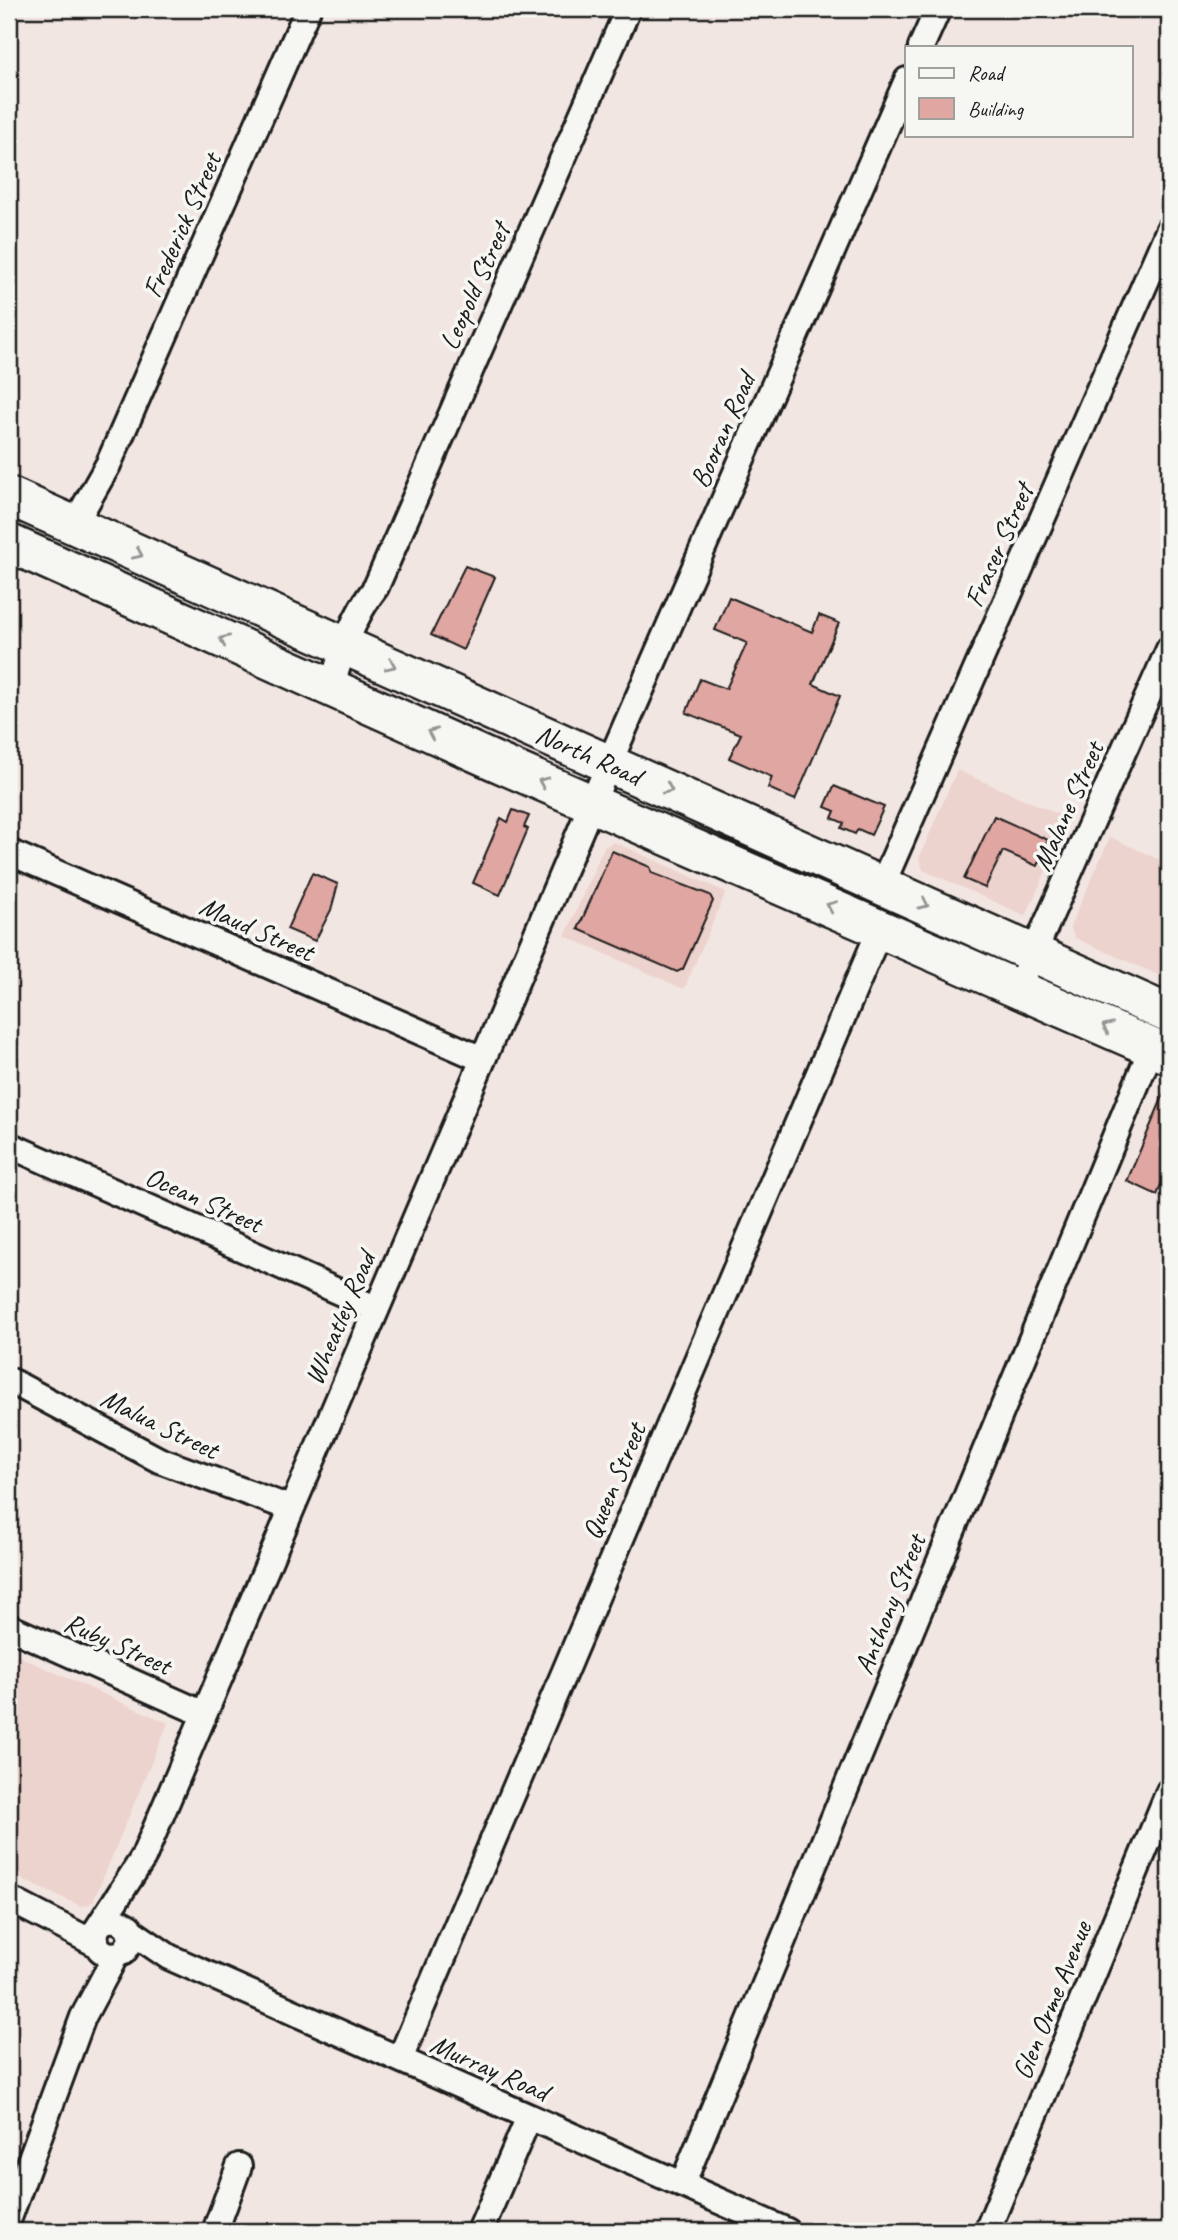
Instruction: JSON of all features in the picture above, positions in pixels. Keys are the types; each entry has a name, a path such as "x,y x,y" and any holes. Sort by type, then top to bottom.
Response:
{"highway":[{"name":"North Road","path":"9,496 1169,1014"},
{"name":"North Road","path":"9,543 331,688 1161,1051"},
{"path":"710,855 727,815"}],"street":[{"name":"Frederick Street","path":"80,528 308,9"},
{"name":"Leopold Street","path":"331,688 350,647 362,606 376,587 628,9"},
{"path":"921,46 938,9"},
{"name":"Booran Road","path":"593,803 905,85"},
{"name":"Fraser Street","path":"882,885 1169,229"},
{"name":"Malane Street","path":"1018,988 1169,649"},
{"name":"Wheatley Road","path":"9,2218 143,1858 375,1308 593,803"},
{"name":"Maud Street","path":"9,852 482,1059"},
{"name":"Queen Street","path":"400,2059 881,927"},
{"name":"Anthony Street","path":"682,2185 1161,1051"},
{"name":"Ocean Street","path":"9,1145 375,1308"},
{"name":"Malua Street","path":"9,1380 159,1460 290,1508"},
{"name":"Ruby Street","path":"9,1627 204,1714"},
{"name":"Glen Orme Avenue","path":"987,2231 1169,1791"},
{"name":"Murray Road","path":"18,1903 169,1957 787,2231"},
{"path":"480,2231 529,2117"},
{"path":"215,2231 239,2166"}],"shaded area":[{"path":"957,770 1069,819 1026,916 923,870 919,858"},
{"path":"1110,837 1169,864 1169,980 1075,938 1070,927"},
{"path":"614,842 726,892 684,989 565,936 604,847"},
{"path":"9,1652 168,1723 93,1902 83,1907 9,1874"}],"building":[{"path":"465,566 495,577 463,650 431,635"},
{"path":"729,597 812,632 819,615 839,623 813,684 840,696 795,800 768,788 772,777 729,758 741,734 686,713 700,679 726,689 747,643 715,630"},
{"path":"834,786 884,807 871,835 858,829 855,834 841,828 844,823 832,818 835,811 825,807"},
{"path":"513,810 529,816 524,827 528,829 500,895 473,883 501,818 508,822"},
{"path":"994,816 1048,840 1037,866 1003,851 985,888 964,879"},
{"path":"612,851 650,867 652,873 710,895 713,901 683,969 677,972 578,929"},
{"path":"312,873 338,884 331,910 315,941 287,929"},
{"path":"1169,1082 1169,1164 1157,1195 1127,1181"}]}
